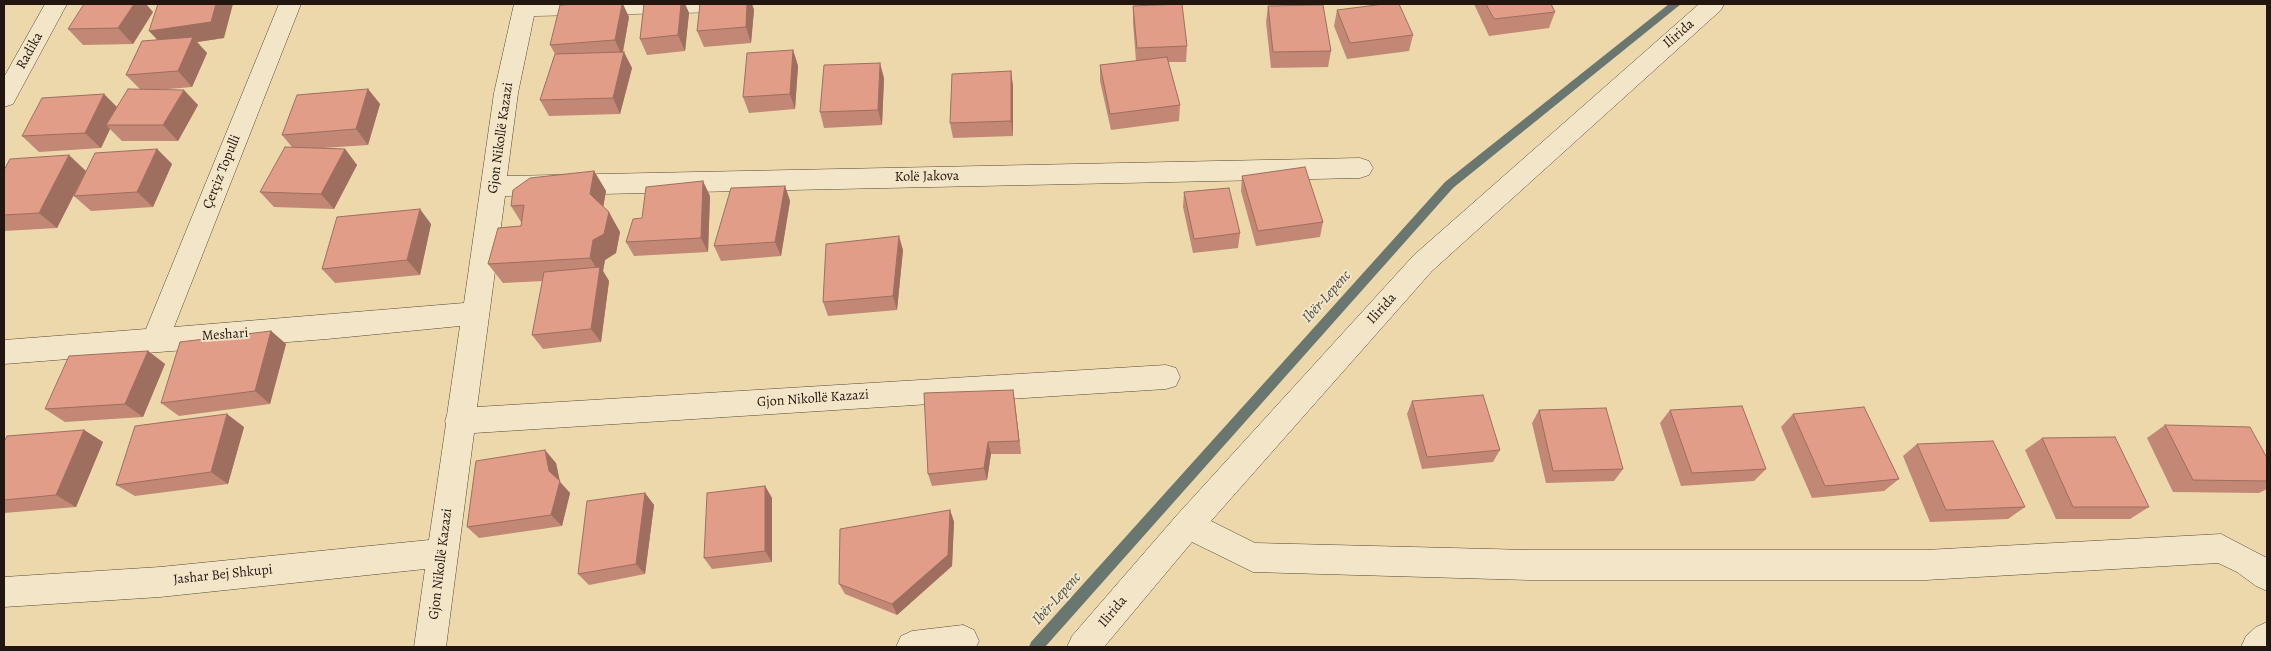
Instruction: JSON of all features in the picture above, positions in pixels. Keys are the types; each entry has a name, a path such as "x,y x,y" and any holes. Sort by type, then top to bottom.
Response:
{"street":[{"name":"Radika","path":"4,98 56,4"},
{"name":"Çerçiz Topulli","path":"155,340 290,4"},
{"path":"524,6 727,4"},
{"name":"Ilirida","path":"1084,647 1188,525 1423,263 1518,176 1713,4"},
{"name":"Gjon Nikollë Kazazi","path":"430,647 459,421 476,313 506,93 524,6"},
{"name":"Kolë Jakova","path":"494,186 1360,168"},
{"name":"Meshari","path":"4,352 327,327 476,313"},
{"name":"Gjon Nikollë Kazazi","path":"459,421 1166,377"},
{"path":"1188,525 1253,557 1529,565 1926,565 2221,548 2248,562 2267,576"},
{"name":"Jashar Bej Shkupi","path":"4,592 160,582 442,553"},
{"path":"2257,647 2267,638"},
{"path":"912,647 963,641"}],"building":[{"path":"84,4 134,4 118,28 68,29"},
{"path":"158,4 216,4 211,22 149,31"},
{"path":"622,4 615,40 550,45 560,5"},
{"path":"644,4 681,4 678,35 640,39"},
{"path":"700,4 747,4 746,27 697,31"},
{"path":"1182,4 1187,46 1137,48 1133,6"},
{"path":"1399,4 1413,35 1350,43 1337,10"},
{"path":"1486,4 1551,4 1555,12 1494,19"},
{"path":"1323,5 1331,51 1273,52 1268,6"},
{"path":"193,37 178,71 126,75 142,41"},
{"path":"793,50 790,94 743,97 747,53"},
{"path":"624,52 613,98 540,100 555,54"},
{"path":"1167,57 1180,105 1110,114 1100,65"},
{"path":"880,63 878,110 820,112 824,65"},
{"path":"1011,71 1011,121 950,123 952,74"},
{"path":"128,89 184,90 163,125 106,125"},
{"path":"368,89 356,129 282,135 297,95"},
{"path":"104,94 85,133 22,136 42,98"},
{"path":"285,147 345,149 321,194 260,192"},
{"path":"157,149 137,192 74,196 95,153"},
{"path":"69,155 39,213 4,215 4,170 10,159"},
{"path":"1305,167 1323,222 1258,231 1242,176"},
{"path":"594,171 590,194 609,212 604,234 593,240 590,258 488,264 498,228 521,226 524,205 511,206 513,190 530,178"},
{"path":"703,181 701,238 626,242 633,219 642,218 646,187"},
{"path":"785,186 775,242 714,246 731,188"},
{"path":"1229,188 1240,233 1194,239 1184,192"},
{"path":"420,209 407,260 322,269 337,217"},
{"path":"899,236 893,296 823,302 826,244"},
{"path":"600,267 591,329 532,335 544,272"},
{"path":"271,331 255,391 161,403 180,342"},
{"path":"148,351 125,404 45,409 69,356"},
{"path":"1013,390 1019,441 988,442 984,468 928,474 924,393"},
{"path":"1483,395 1500,450 1427,457 1412,401"},
{"path":"1742,406 1766,469 1692,473 1670,410"},
{"path":"1864,407 1899,479 1825,486 1793,414"},
{"path":"1606,408 1623,469 1553,471 1539,410"},
{"path":"227,414 211,472 116,485 135,426"},
{"path":"2165,425 2250,427 2267,458 2267,481 2193,480"},
{"path":"84,430 56,495 4,500 4,442 7,436"},
{"path":"2115,437 2149,507 2073,507 2042,438"},
{"path":"1993,441 2025,507 1946,510 1917,444"},
{"path":"545,450 549,471 560,481 551,515 467,527 476,461"},
{"path":"765,486 765,551 704,558 707,493"},
{"path":"645,493 636,564 578,574 587,501"},
{"path":"950,510 948,555 892,604 839,584 840,529"}],"waterway":[{"name":"Ibër-Lepenc","path":"1036,647 1449,185 1676,4"}]}
